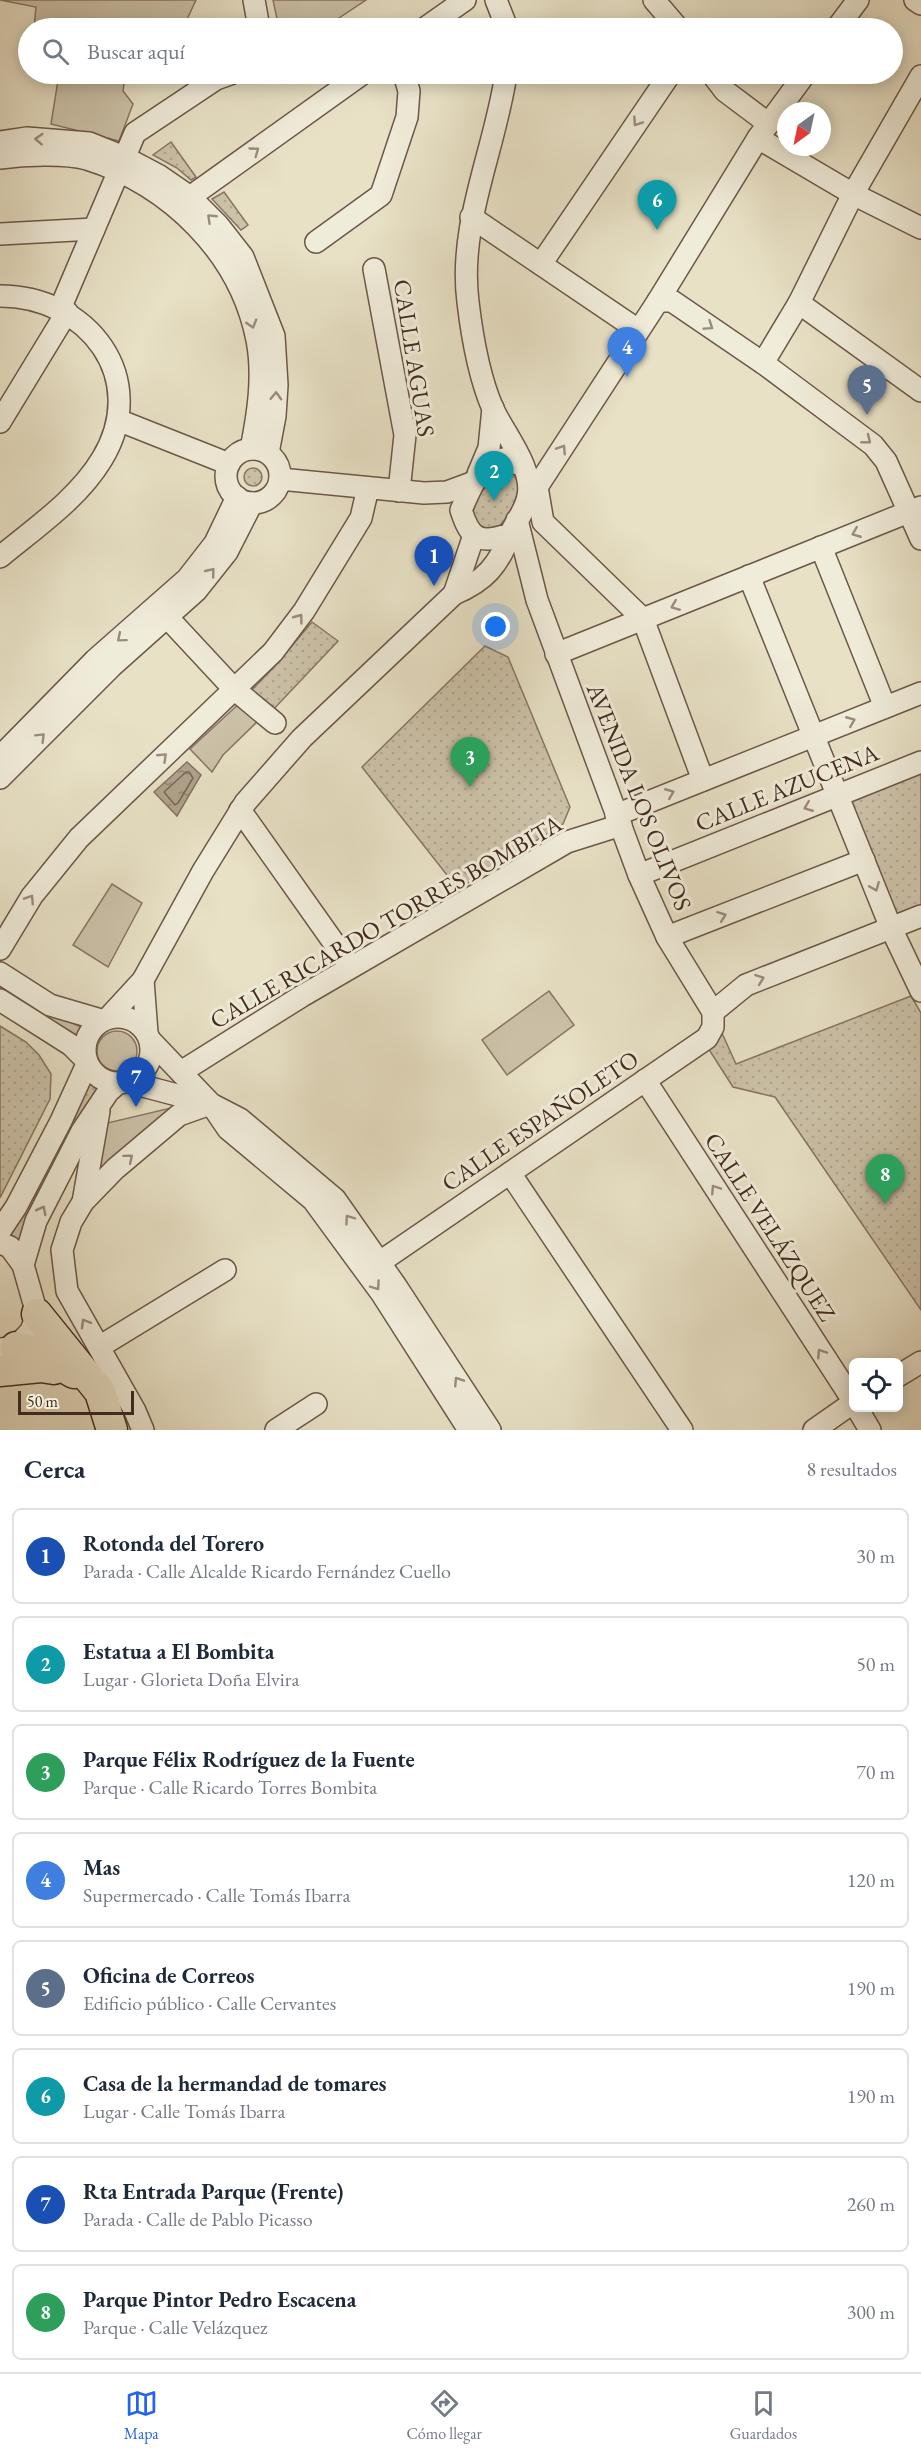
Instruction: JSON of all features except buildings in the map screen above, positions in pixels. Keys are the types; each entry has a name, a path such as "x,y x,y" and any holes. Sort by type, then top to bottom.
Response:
{"highway":[{"path":"37,1314 100,1392 112,1430"},
{"path":"5,1356 40,1353 74,1373 93,1395 105,1430"}],"street":[{"path":"254,0 257,18"},
{"path":"439,18 465,0"},
{"path":"496,0 503,18"},
{"path":"654,0 669,18"},
{"path":"844,18 858,0"},
{"path":"915,0 921,4"},
{"path":"763,363 799,303 853,194 921,76"},
{"path":"0,422 64,311 94,229 135,133 208,84"},
{"path":"190,197 348,84"},
{"path":"316,242 381,195 407,117 410,90 408,84"},
{"path":"504,84 501,106 471,217 467,242 467,299 474,342 493,408 528,478 543,522 643,619 703,780"},
{"path":"541,264 663,84"},
{"path":"720,84 764,131 853,194 921,228"},
{"path":"0,1231 16,1207 56,1130 86,1061 84,1048 87,1037 143,980 202,871 240,810 278,762 454,594 489,545 514,527 533,492 658,301 764,131 799,84"},
{"path":"0,142 27,138 89,143 121,164 180,210 207,236 234,276 244,296 257,340 260,383 259,451"},
{"path":"0,158 28,155 85,159 121,164 158,175 190,197 218,225 243,257 274,336 277,385 275,416 259,451"},
{"path":"471,217 638,330"},
{"path":"0,234 94,229"},
{"name":"CALLE AGUAS","path":"374,269 405,435 399,491"},
{"path":"0,296 19,296 47,303 64,311 92,332 112,363 119,394 118,420 106,451 94,471 61,506 0,557"},
{"path":"658,301 672,301 763,363 873,445 886,461 915,509 921,539"},
{"path":"799,303 921,391"},
{"path":"489,545 466,526 461,510 489,448 493,408"},
{"path":"118,420 229,464"},
{"path":"0,757 95,660 187,579 245,500 267,498 274,493 280,479 277,464 259,451 238,454 229,464 227,482 245,500"},
{"path":"280,479 399,491 447,492 476,479 488,464 503,459 521,465"},
{"path":"0,949 32,896 79,838 273,652 304,611 361,518 368,488"},
{"path":"426,493 461,510"},
{"path":"0,778 112,666 196,591 227,552 245,500"},
{"path":"556,654 915,509"},
{"name":"AVENIDA LOS OLIVOS","path":"514,527 534,593 639,875 667,937 712,1012"},
{"path":"454,594 469,588 489,545"},
{"name":"AVENIDA LOS OLIVOS","path":"489,545 534,593"},
{"path":"821,547 885,707"},
{"path":"749,576 891,928 921,991"},
{"path":"167,617 234,689 275,723"},
{"name":"CALLE RICARDO TORRES BOMBITA","path":"181,1072 351,967 567,842 703,780 921,693"},
{"name":"CALLE AZUCENA","path":"639,875 921,762"},
{"path":"240,810 351,967"},
{"path":"667,937 864,860"},
{"path":"712,1012 746,985 921,916"},
{"path":"0,973 50,1005 105,1019 120,1016 130,1019 148,1036 211,1104 228,1130 313,1200 382,1294 469,1430"},
{"path":"23,1265 36,1221 82,1131 100,1105 123,1083 144,1071 150,1061 143,980"},
{"path":"0,1000 71,1045 94,1073 103,1080 211,1104 240,1119 335,1199 380,1262 490,1430"},
{"name":"CALLE ESPAÑOLETO","path":"380,1262 707,1038 712,1027 712,1012"},
{"name":"CALLE VELÁZQUEZ","path":"645,1080 849,1396"},
{"path":"143,1430 135,1411 67,1291 62,1250 70,1222 83,1202 115,1169 179,1115 211,1104"},
{"path":"83,1202 100,1105"},
{"path":"510,1173 682,1430"},
{"path":"0,1243 10,1247 23,1265 37,1314 31,1331 5,1356"},
{"path":"99,1347 225,1270"},
{"path":"903,1373 921,1362"},
{"path":"276,1430 316,1404"},
{"path":"814,1430 849,1405"},
{"path":"860,1412 870,1430"}],"shaded area":[{"path":"0,0 196,0 188,18 35,18 36,7"},
{"path":"273,0 366,0 339,18 277,18"},
{"path":"57,84 124,84 123,91 133,104 119,141 51,124"},
{"path":"171,142 196,177 191,180 177,168 153,155"},
{"path":"224,192 248,225 241,230 212,199"},
{"path":"249,468 257,468 262,473 260,484 249,486 244,481 244,473"},
{"path":"504,469 512,473 519,481 515,501 498,528 486,528 475,518 475,500 484,482 494,473"},
{"path":"312,622 338,641 270,713 248,694"},
{"path":"485,646 508,657 570,807 563,824 458,889 362,767"},
{"path":"243,700 260,719 223,755 212,772 190,749"},
{"path":"921,768 921,909 895,920 845,798"},
{"path":"112,884 142,903 108,967 73,945"},
{"path":"0,980 54,1014 85,1029 76,1050 0,990"},
{"path":"549,991 574,1025 507,1075 482,1040"},
{"path":"911,996 921,1013 921,1310 775,1097 733,1087 708,1048 721,1031 736,1064"},
{"path":"0,1026 26,1042 39,1055 51,1074 50,1099 0,1198"},
{"path":"117,1031 131,1037 137,1051 131,1065 117,1071 103,1065 97,1051 103,1037"},
{"path":"87,1082 100,1090 86,1105 28,1215 22,1243 5,1233"},
{"path":"175,1107 92,1187 103,1124"}],"water":[{"path":"187,762 201,775 177,816 154,792"}],"place":[{"name":"Casa de la hermandad de tomares","path":"657,230"},
{"name":"Mas","path":"627,377"},
{"name":"Oficina de Correos","path":"867,415"},
{"name":"Estatua a El Bombita","path":"494,501"},
{"name":"Rotonda del Torero","path":"434,586"},
{"name":"Parque Félix Rodríguez de la Fuente","path":"470,787"},
{"name":"Rta Entrada Parque (Frente)","path":"136,1107"},
{"name":"Parque Pintor Pedro Escacena","path":"885,1204"}]}
